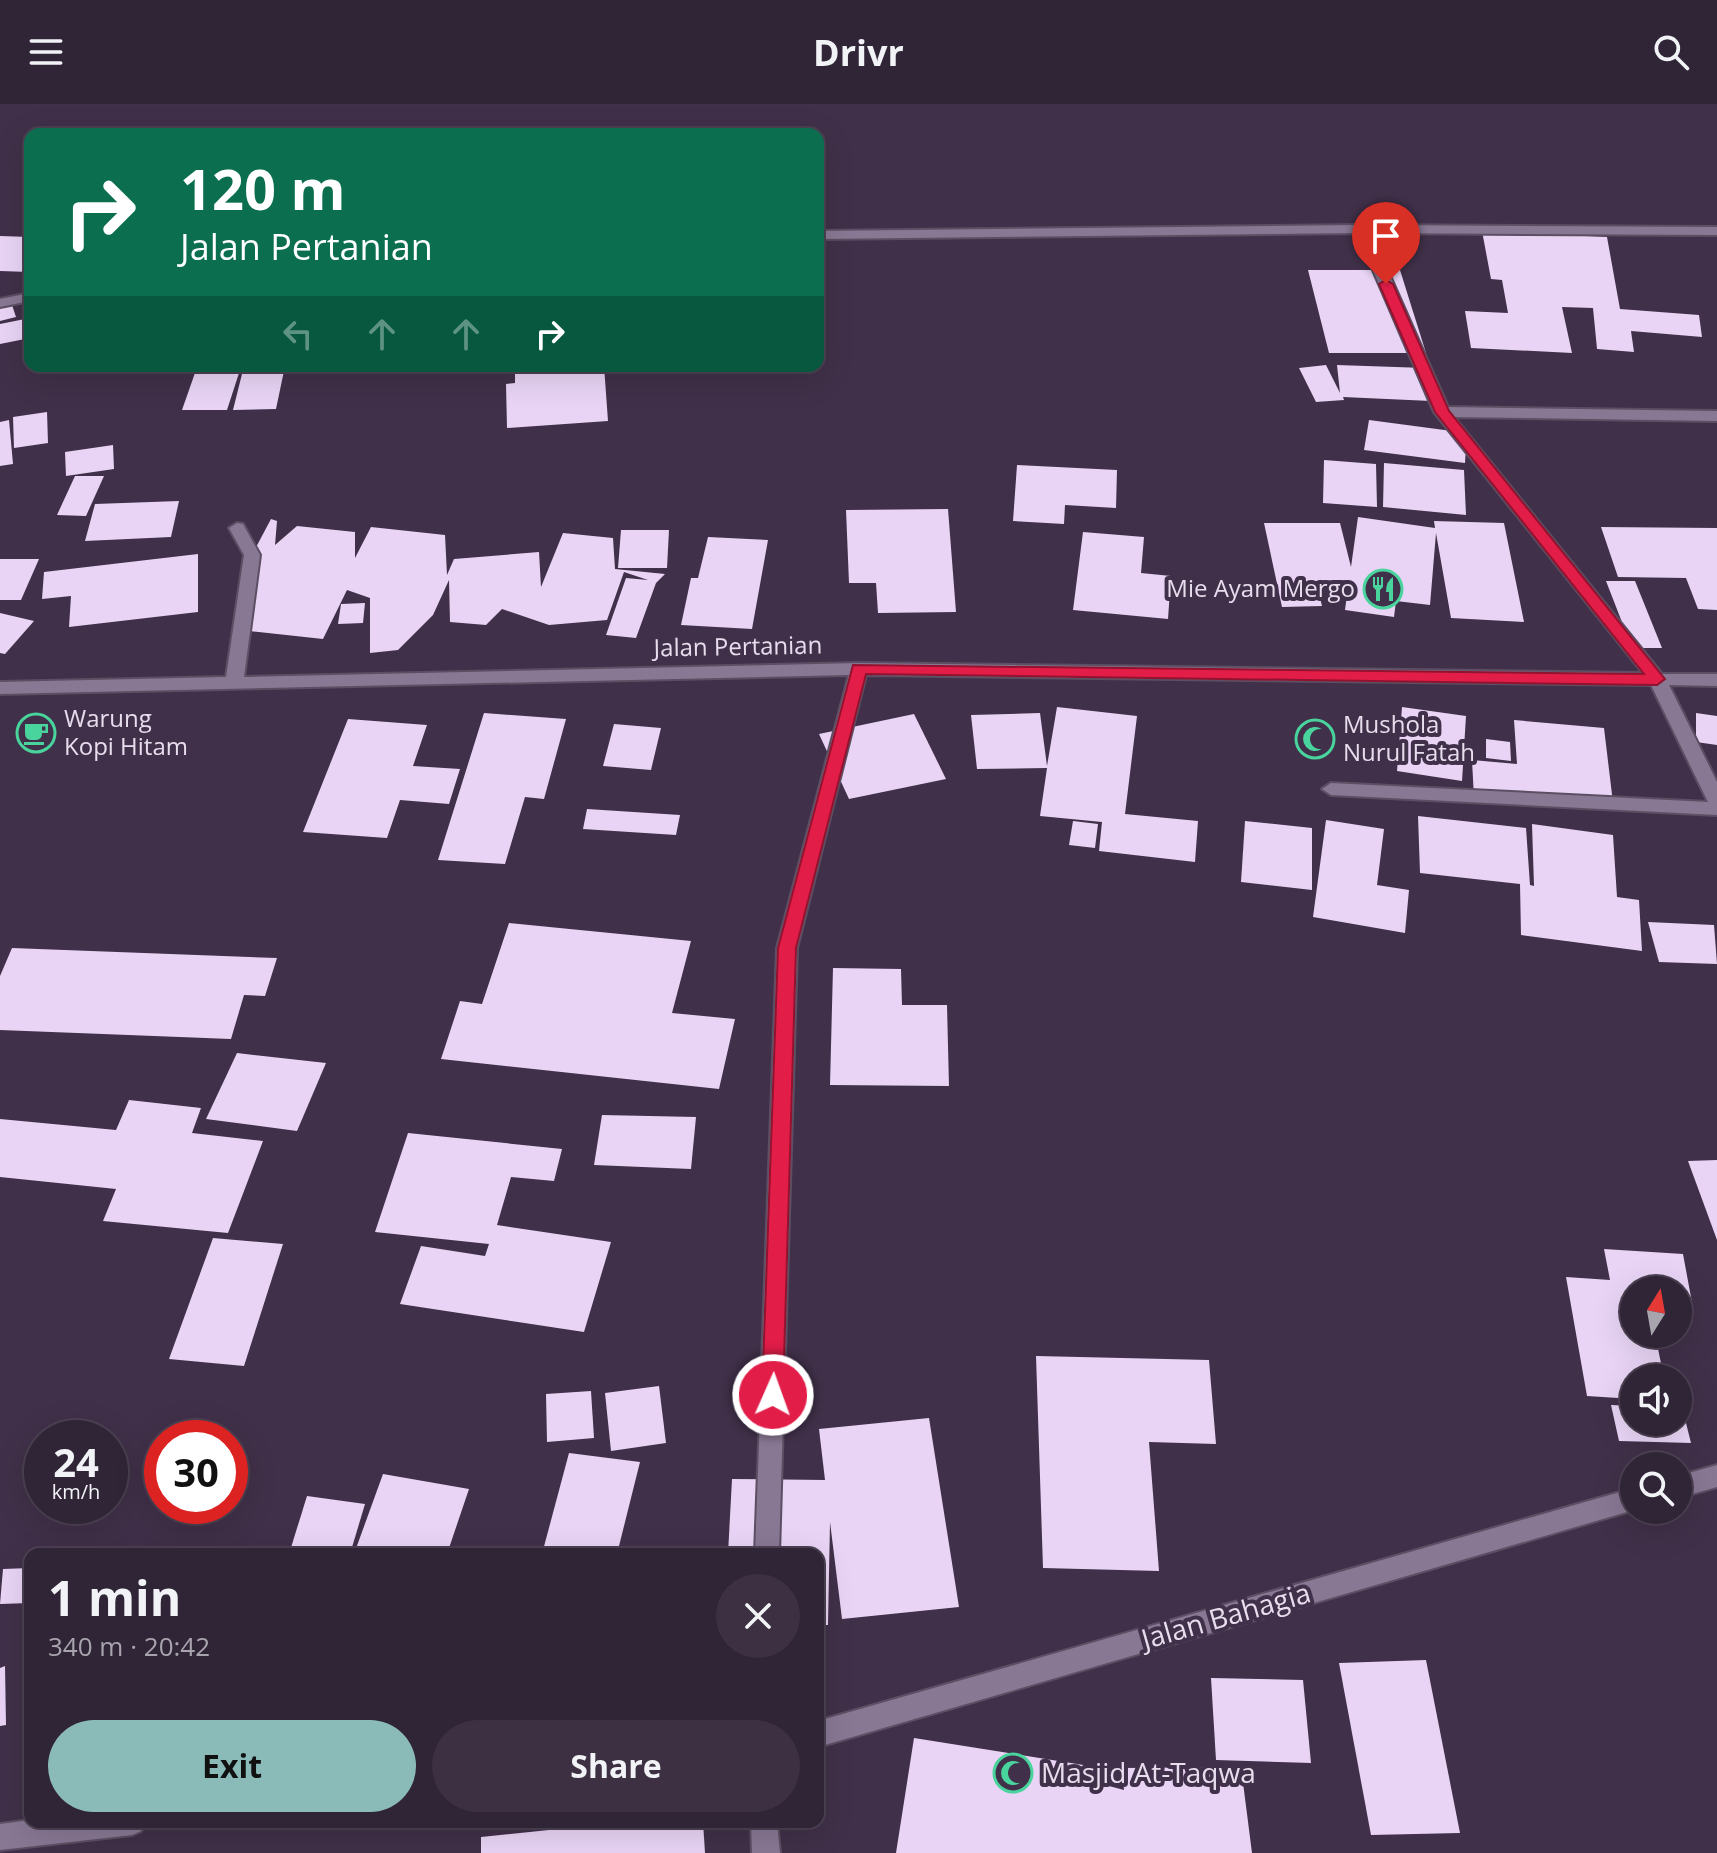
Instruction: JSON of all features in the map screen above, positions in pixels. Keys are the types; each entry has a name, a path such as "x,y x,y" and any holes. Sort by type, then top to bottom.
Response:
{"street":[{"path":"824,235 1362,229 1717,231"},
{"path":"1362,229 1442,412 1657,679 1717,801"},
{"path":"0,303 24,298"},
{"path":"1442,412 1717,416"},
{"path":"234,683 252,555 237,528"},
{"path":"767,1548 787,948 859,669"},
{"name":"Jalan Pertanian","path":"0,688 859,669 1717,680"},
{"path":"1331,789 1717,809"},
{"path":"1692,1483 1717,1476"},
{"name":"Jalan Bahagia","path":"824,1732 1620,1503"},
{"path":"0,1837 79,1828"},
{"path":"764,1828 766,1853"}],"building":[{"path":"1482,231 1607,237 1620,309 1699,315 1702,337 1631,331 1634,352 1597,349 1593,308 1562,307 1572,353 1471,348 1465,311 1508,313 1502,280 1491,279"},
{"path":"0,236 24,237 24,272 0,271"},
{"path":"1308,270 1400,270 1426,353 1329,353"},
{"path":"10,299 16,317 0,321 0,301"},
{"path":"24,319 24,339 0,344 0,324"},
{"path":"1326,365 1340,393 1337,365 1425,368 1431,401 1343,397 1344,400 1316,402 1299,368"},
{"path":"195,372 239,372 227,410 182,410"},
{"path":"242,372 284,372 276,409 233,410"},
{"path":"515,372 604,372 608,421 507,428 506,384 515,383"},
{"path":"47,412 48,443 14,448 13,417"},
{"path":"9,420 13,464 0,466 0,422"},
{"path":"1369,420 1467,433 1465,463 1364,450"},
{"path":"113,445 114,469 66,476 65,452"},
{"path":"1324,460 1376,464 1377,507 1323,503"},
{"path":"1384,463 1464,470 1466,515 1383,507"},
{"path":"1017,465 1117,470 1116,508 1065,505 1064,524 1013,521"},
{"path":"75,476 104,476 86,516 57,515"},
{"path":"179,501 171,537 85,541 95,504"},
{"path":"948,509 956,612 878,613 876,583 849,583 846,510"},
{"path":"1358,517 1435,528 1434,521 1504,523 1524,622 1451,618 1436,533 1430,605 1396,601 1394,617 1345,610 1349,580 1316,581 1322,606 1282,607 1264,523 1340,523 1351,567"},
{"path":"271,519 277,521 275,545 297,526 355,532 355,558 371,527 445,535 447,575 454,559 539,552 541,587 563,533 613,538 615,569 665,574 656,583 636,638 606,635 626,578 648,580 624,572 607,620 549,625 502,609 486,625 450,622 449,580 433,615 398,650 370,653 370,598 347,590 323,639 249,631 254,551"},
{"path":"1601,527 1717,528 1717,610 1698,609 1686,578 1618,577"},
{"path":"621,530 669,530 667,568 618,568"},
{"path":"1083,532 1144,537 1141,573 1171,576 1168,619 1073,610"},
{"path":"708,537 768,540 752,629 681,625 691,578 698,578"},
{"path":"198,554 198,612 69,627 71,596 42,599 44,572"},
{"path":"0,559 39,559 21,600 0,600"},
{"path":"1606,581 1635,581 1662,648 1632,648"},
{"path":"365,603 363,623 338,624 341,604"},
{"path":"0,613 34,621 5,654 0,653"},
{"path":"1057,707 1137,716 1125,814 1198,821 1195,862 1099,851 1102,822 1040,816 1047,768 977,769 971,715 1040,713 1047,766"},
{"path":"1402,707 1466,716 1462,781 1397,771"},
{"path":"484,713 566,719 544,799 525,797 505,864 438,860"},
{"path":"1696,713 1717,716 1717,745 1696,742"},
{"path":"914,714 946,779 849,799 819,734"},
{"path":"348,719 427,725 413,766 460,769 449,804 400,800 387,838 303,832"},
{"path":"1514,720 1604,728 1614,811 1474,798 1472,760 1517,764"},
{"path":"614,724 661,728 651,770 603,766"},
{"path":"1486,739 1510,742 1511,761 1486,758"},
{"path":"587,809 680,815 676,835 583,829"},
{"path":"1418,816 1526,828 1530,885 1534,886 1532,824 1613,835 1617,897 1639,900 1642,951 1521,935 1520,884 1420,873"},
{"path":"1326,820 1384,829 1377,885 1409,890 1405,933 1313,917"},
{"path":"1073,821 1098,824 1095,848 1069,845"},
{"path":"1245,821 1312,828 1312,890 1241,882"},
{"path":"1648,922 1714,925 1717,964 1659,962"},
{"path":"509,923 691,941 672,1013 735,1019 719,1089 441,1059 460,1001 482,1004"},
{"path":"12,948 277,958 265,996 244,995 231,1039 0,1030 0,976"},
{"path":"833,968 901,969 902,1005 947,1005 949,1086 830,1085"},
{"path":"237,1053 326,1063 297,1131 206,1119"},
{"path":"129,1100 201,1108 192,1133 263,1141 228,1233 103,1221 116,1189 0,1177 0,1119 116,1130"},
{"path":"602,1115 696,1117 691,1169 594,1165"},
{"path":"408,1133 562,1149 554,1181 511,1177 497,1225 611,1242 584,1332 400,1304 421,1246 485,1256 489,1244 375,1232"},
{"path":"1717,1160 1717,1240 1688,1161"},
{"path":"213,1238 283,1244 244,1366 169,1359"},
{"path":"1604,1249 1683,1254 1687,1276 1620,1276 1620,1348 1658,1348 1661,1364 1620,1364 1620,1398 1587,1396 1566,1277 1610,1280"},
{"path":"1036,1356 1209,1360 1216,1444 1149,1442 1159,1571 1043,1568"},
{"path":"659,1386 666,1443 611,1451 605,1393"},
{"path":"591,1391 594,1438 547,1442 546,1394"},
{"path":"1611,1405 1620,1405 1620,1436 1689,1436 1691,1443 1619,1441"},
{"path":"929,1418 959,1607 842,1619 830,1522 828,1625 824,1625 824,1548 728,1548 732,1479 825,1480 819,1429"},
{"path":"569,1453 640,1462 618,1548 544,1548"},
{"path":"383,1474 469,1489 449,1548 356,1548"},
{"path":"307,1496 365,1504 352,1548 291,1548"},
{"path":"24,1568 24,1603 0,1604 3,1569"},
{"path":"1426,1660 1460,1833 1371,1835 1339,1663"},
{"path":"5,1666 6,1725 0,1726 0,1668"},
{"path":"1211,1678 1303,1680 1311,1763 1216,1760"},
{"path":"914,1738 1096,1767 1094,1782 1124,1790 1122,1768 1241,1767 1252,1853 896,1853"},
{"path":"568,1828 703,1828 705,1853 481,1853 481,1837"}],"place":[{"name":"Mie Ayam Mergo","path":"1383,589"},
{"name":"Warung Kopi Hitam","path":"36,733"},
{"name":"Mushola Nurul Fatah","path":"1315,739"},
{"name":"Masjid At-Taqwa","path":"1013,1773"}],"route":[{"path":"773,1395 787,948 859,669 1657,679 1442,412 1386,284"}]}
